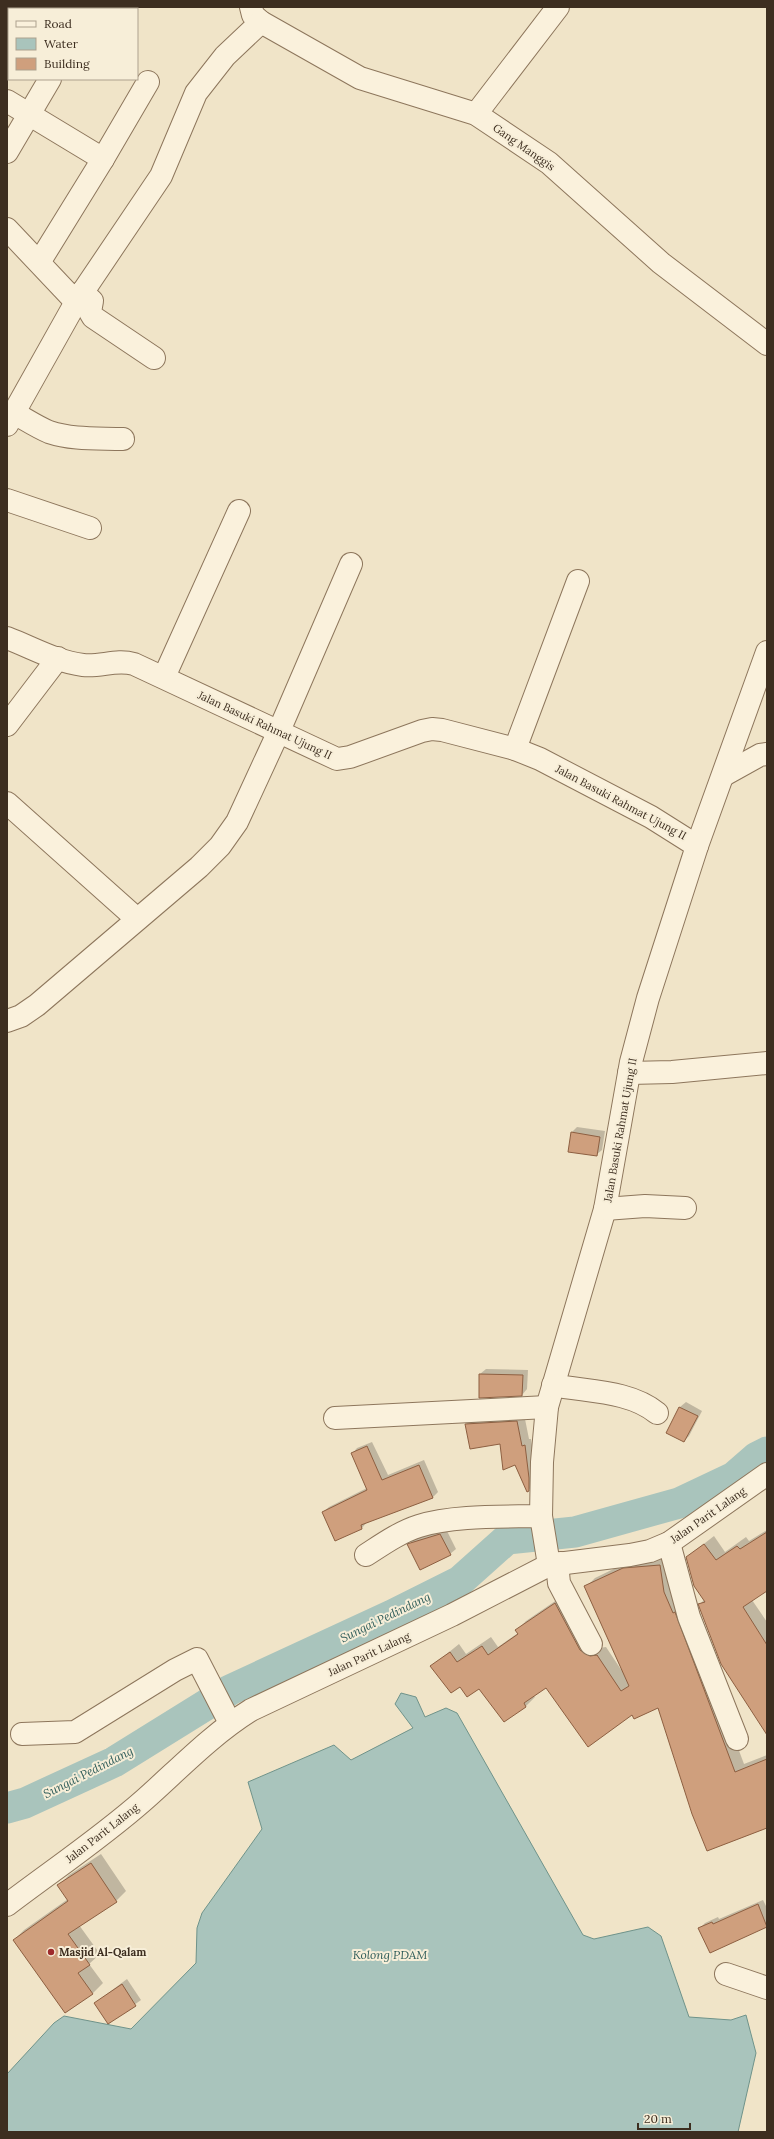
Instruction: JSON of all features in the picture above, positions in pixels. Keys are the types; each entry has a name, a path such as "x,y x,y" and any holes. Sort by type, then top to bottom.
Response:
{"street":[{"path":"476,114 558,7"},
{"path":"123,439 81,438 58,434 10,419 79,297 161,176 196,93 256,14"},
{"name":"Gang Manggis","path":"256,14 360,78 476,114 549,163 661,263 767,344"},
{"path":"7,152 49,80"},
{"path":"40,261 103,160 148,82"},
{"path":"7,101 103,160"},
{"path":"7,229 79,297 92,301 90,312 93,317 154,358"},
{"path":"7,500 90,528"},
{"path":"164,678 239,511"},
{"path":"7,1020 21,1016 37,1005 220,846 237,822 280,731 351,564"},
{"path":"514,749 578,580"},
{"name":"Jalan Basuki Rahmat Ujung II","path":"7,638 58,658 83,665 126,662 144,667 164,678 337,759 350,757 422,731 432,729 514,749 540,759 644,814 697,846 648,998 629,1072 605,1209 547,1407 542,1462 543,1527 558,1573 559,1584 591,1644"},
{"path":"697,846 724,775 767,652"},
{"path":"7,724 58,658"},
{"path":"724,775 760,755 767,754"},
{"path":"7,803 137,919"},
{"path":"629,1072 672,1072 767,1063"},
{"path":"605,1209 645,1206 685,1208"},
{"path":"553,1385 605,1393 633,1400 650,1407 656,1413"},
{"path":"335,1418 547,1407"},
{"name":"Jalan Parit Lalang","path":"9,1901 89,1845 144,1800 226,1716 278,1696 452,1615 555,1564 630,1555 669,1543 767,1474"},
{"path":"366,1555 398,1535 420,1526 447,1520 543,1527"},
{"path":"669,1543 688,1617 737,1739"},
{"path":"22,1734 75,1732 175,1670 197,1659 226,1716"},
{"path":"726,1974 767,1988"}],"water":[{"name":"Kolong PDAM","path":"401,1693 416,1697 425,1717 446,1708 457,1713 583,1935 594,1939 648,1927 661,1936 689,2017 731,2020 746,2015 756,2053 738,2132 7,2132 7,2074 54,2023 64,2016 131,2029 196,1963 197,1928 202,1913 262,1829 248,1782 334,1745 351,1760 413,1728 395,1704"}],"building":[{"path":"571,1132 600,1137 597,1156 568,1152"},
{"path":"479,1374 523,1375 522,1396 479,1398"},
{"path":"679,1407 698,1416 684,1442 666,1433"},
{"path":"517,1421 522,1446 525,1445 529,1478 529,1491 527,1492 515,1465 503,1470 500,1444 470,1449 465,1424"},
{"path":"367,1446 382,1480 419,1465 433,1498 361,1525 362,1529 335,1541 322,1512 367,1490 351,1453"},
{"path":"767,1532 767,1591 743,1607 767,1645 767,1735 721,1664 698,1604 705,1602 694,1586 686,1557 704,1544 716,1560 737,1546 740,1549"},
{"path":"440,1534 451,1555 420,1570 407,1544"},
{"path":"660,1565 664,1592 673,1613 675,1612 735,1772 767,1759 767,1828 707,1851 692,1814 658,1708 634,1719 632,1715 588,1747 546,1688 524,1703 526,1707 504,1722 479,1689 467,1697 460,1687 451,1693 430,1666 450,1652 457,1662 482,1646 488,1655 518,1634 515,1630 555,1603 580,1650 590,1656 597,1655 621,1691 629,1686 584,1586 623,1568"},
{"name":"Masjid Al-Qalam","path":"91,1863 117,1902 68,1934 90,1965 78,1973 93,1994 65,2013 13,1940 68,1901 57,1885"},
{"path":"758,1904 767,1927 710,1953 698,1928 712,1922 713,1924"},
{"path":"122,1984 136,2006 108,2024 94,2003"}],"waterway":[{"name":"Sungai Pedindang","path":"7,1808 25,1803 114,1762 230,1690 392,1615 460,1581 507,1539 575,1532 679,1503 734,1477 757,1457 767,1452"}],"place":[{"name":"Masjid Al-Qalam","path":"51,1952"}]}
